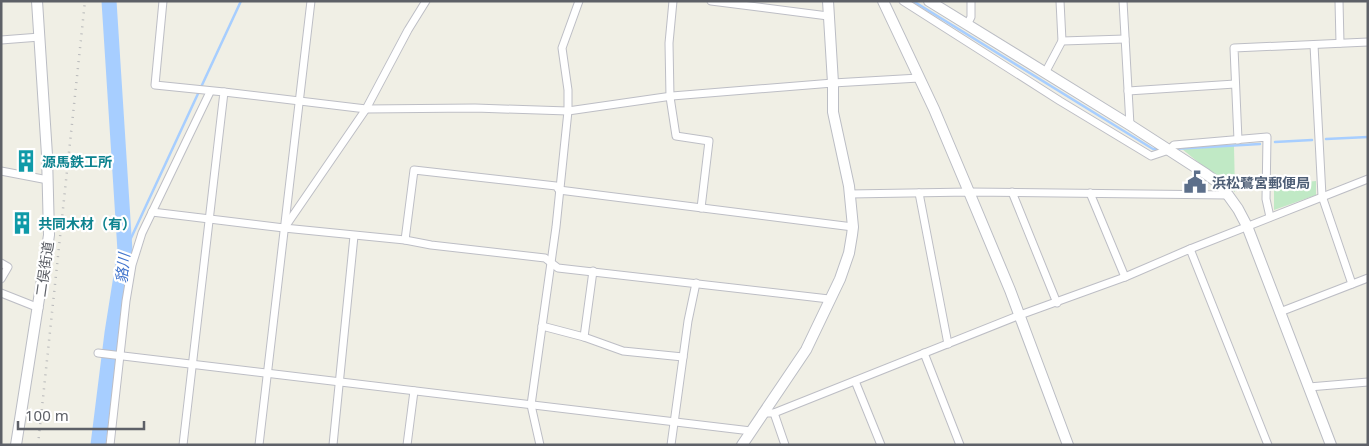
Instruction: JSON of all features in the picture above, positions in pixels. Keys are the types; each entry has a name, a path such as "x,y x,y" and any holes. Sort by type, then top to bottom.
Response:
{"street":[{"name":"二俣街道","path":"16,445 49,235 48,180 37,1"},
{"path":"163,1 155,85 366,109 456,108 568,111 670,97 833,83 919,78"},
{"path":"259,445 311,1"},
{"path":"284,228 366,109 408,30 426,1"},
{"path":"540,445 531,405 556,227 568,111 568,90 562,48 579,1"},
{"path":"673,1 669,43 670,97 676,136 709,141 701,208"},
{"path":"711,1 828,16"},
{"path":"742,445 806,350 840,279 849,253 853,227 850,194 833,112 828,1"},
{"path":"883,1 934,109 970,192 1020,316 1068,445"},
{"path":"903,1 1151,156 1170,149 1267,137 1266,199 1270,217"},
{"path":"929,1 1045,74 1170,149 1217,182 1238,209 1246,226 1331,445"},
{"path":"967,25 971,18 970,1"},
{"path":"1045,74 1062,41 1060,1"},
{"path":"1123,1 1130,125"},
{"path":"1339,1 1340,43"},
{"path":"1,40 40,37"},
{"path":"1062,41 1125,39"},
{"path":"1238,140 1234,48 1368,42"},
{"path":"1314,45 1322,196 1352,284"},
{"path":"1128,91 1235,84"},
{"path":"110,445 132,265 142,233 208,91"},
{"path":"183,445 224,92"},
{"path":"406,240 414,170 556,186 559,190 853,227"},
{"path":"1,171 48,180"},
{"path":"762,413 774,413 924,353 1125,277 1246,226 1368,179"},
{"path":"850,194 1012,192 1228,195"},
{"path":"1012,192 1057,303"},
{"path":"919,193 948,344"},
{"path":"1090,193 1125,277"},
{"path":"152,212 354,236 406,240 430,245 545,258 558,268 829,299"},
{"path":"332,445 354,236"},
{"path":"1190,249 1268,445"},
{"path":"1,263 8,267 1,279"},
{"path":"584,337 593,271"},
{"path":"1280,312 1368,278"},
{"path":"671,445 688,321 696,283"},
{"path":"1,293 39,308"},
{"path":"542,326 584,337 622,351 683,357"},
{"path":"98,353 751,431"},
{"path":"924,353 960,445"},
{"path":"855,381 881,445"},
{"path":"1309,387 1368,382"},
{"path":"407,445 414,391"},
{"path":"774,413 785,445"}],"green space":[{"path":"1234,146 1235,192 1182,149"},
{"path":"1316,181 1316,195 1274,210 1274,189 1294,188 1294,183"}],"waterway":[{"name":"貉川","path":"98,445 112,333 125,251 109,1"},
{"path":"125,251 241,1"},
{"path":"913,1 1153,149 1160,149"},
{"path":"1326,139 1368,137"},
{"path":"1275,142 1312,140"},
{"path":"1173,149 1260,144"}],"railway":[{"path":"38,445 85,1"}],"place":[{"name":"源馬鉄工所","path":"26,161"},
{"name":"浜松鷺宮郵便局","path":"1195,182"},
{"name":"共同木材（有）","path":"22,223"}]}
